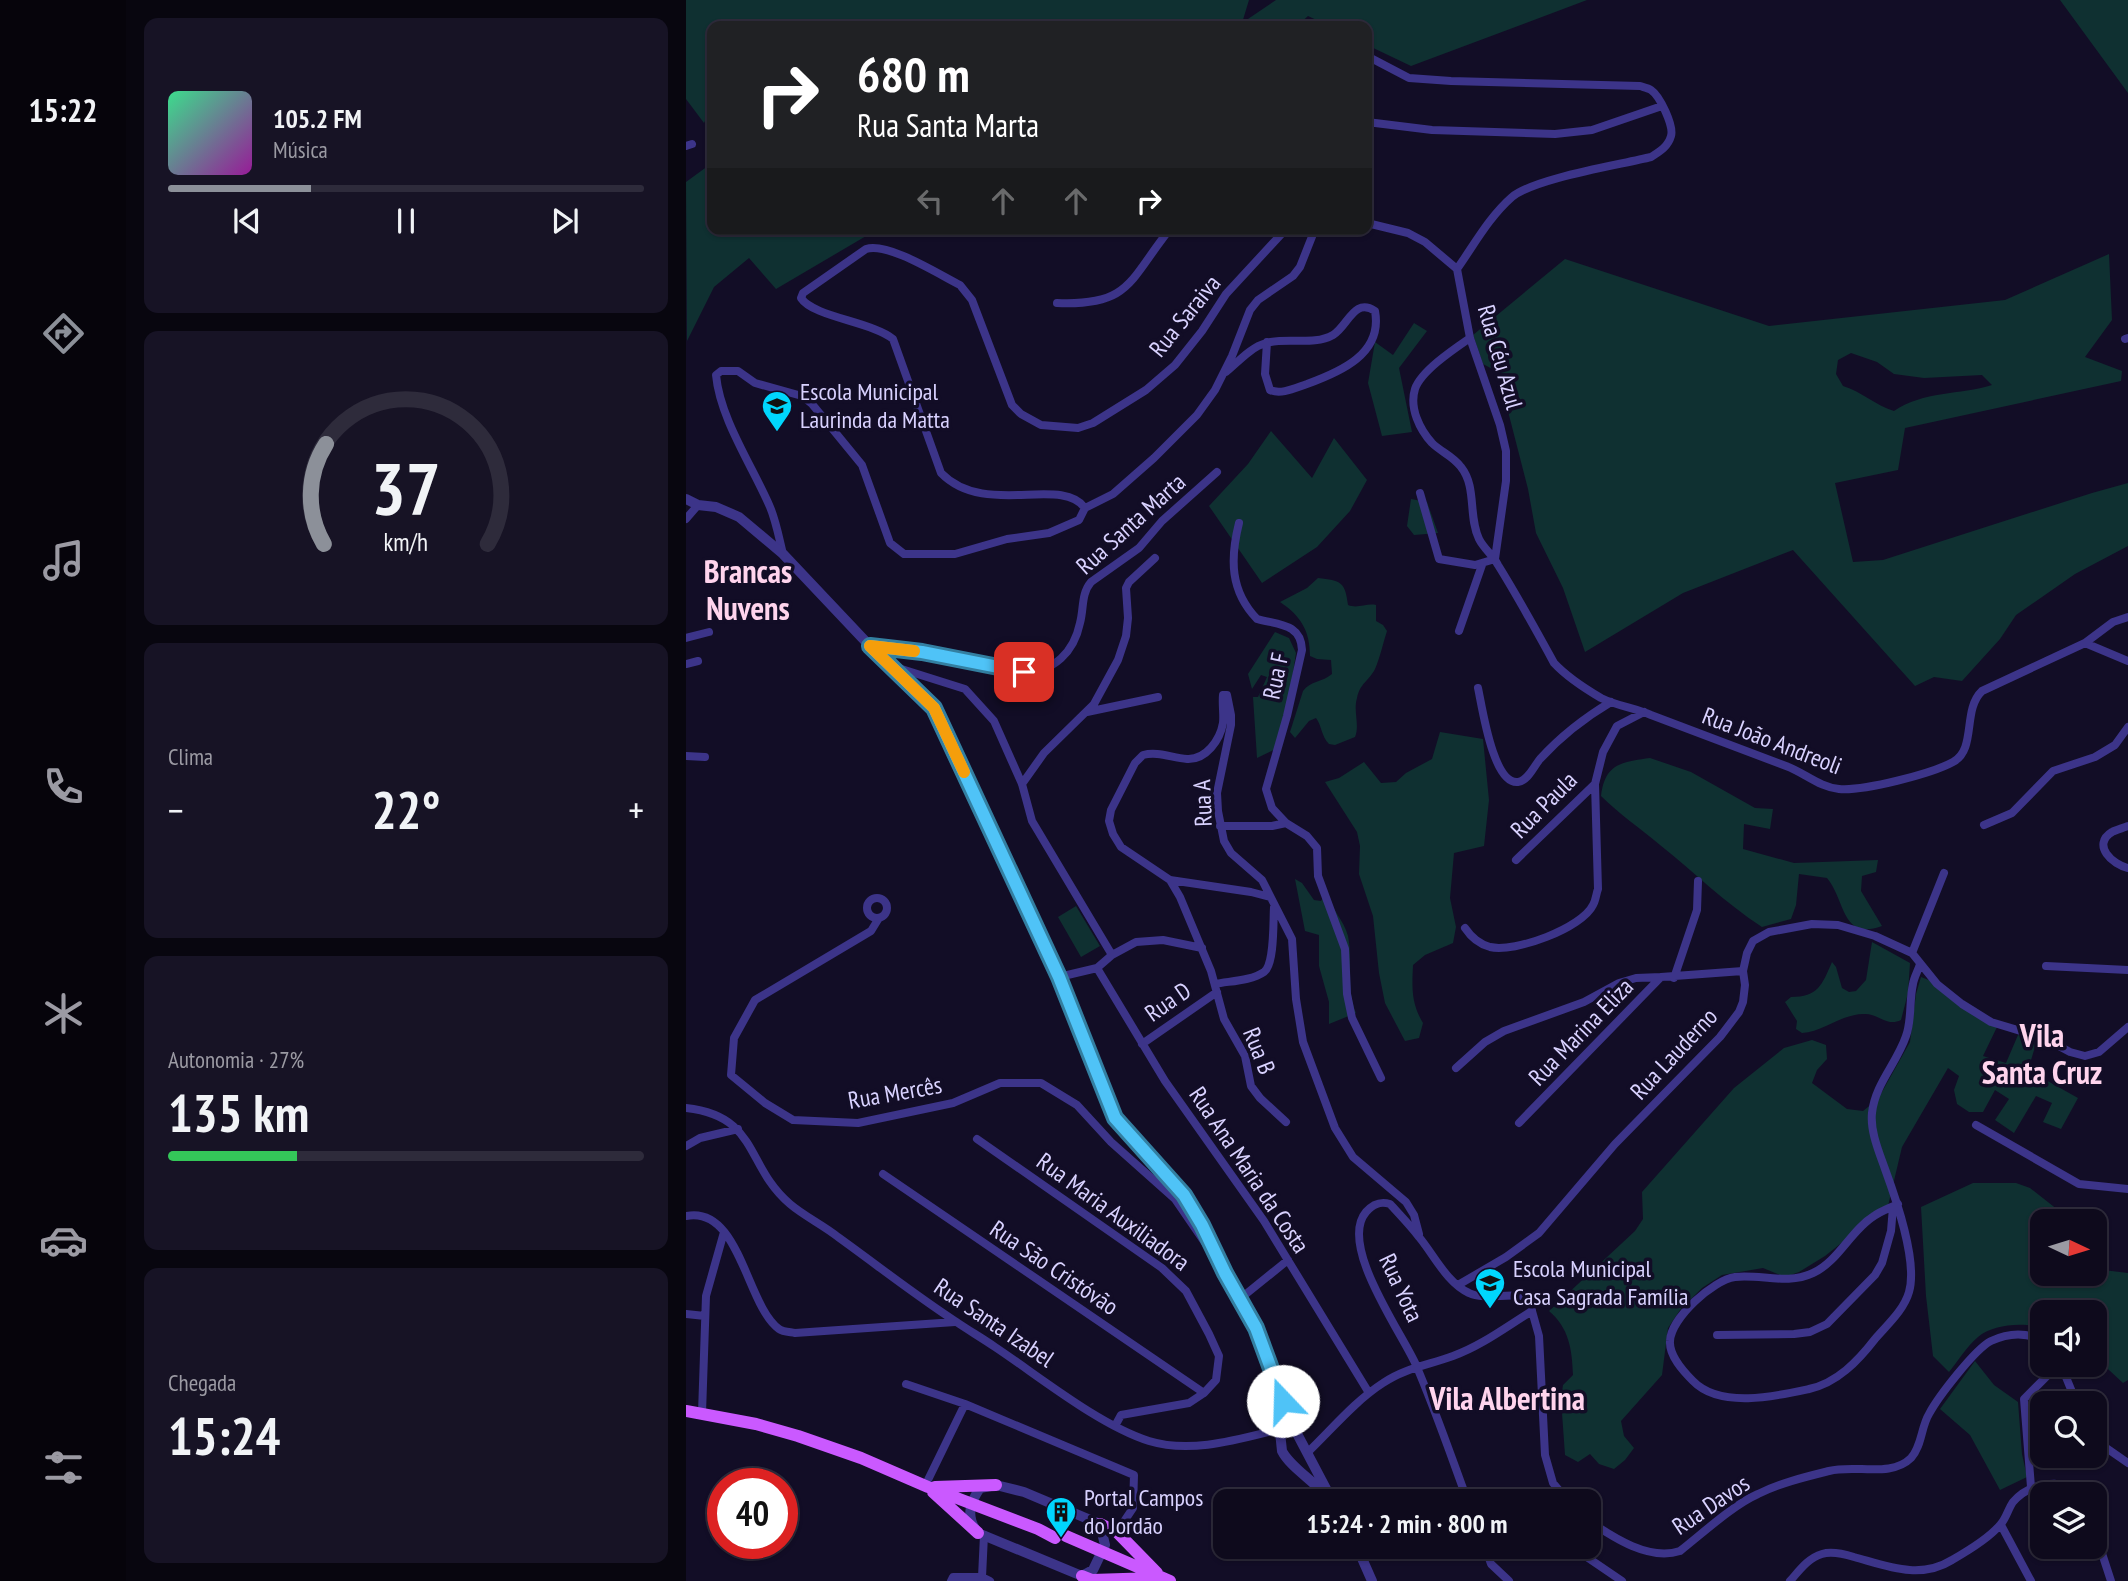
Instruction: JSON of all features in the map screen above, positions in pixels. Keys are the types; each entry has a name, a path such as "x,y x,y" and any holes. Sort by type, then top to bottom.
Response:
{"main road":[{"path":"686,1411 756,1424 861,1458 926,1487 1061,1537 1166,1580"},
{"path":"926,1487 996,1485"},
{"path":"926,1487 981,1534"},
{"path":"1100,1524 1117,1532 1166,1580"},
{"path":"1082,1576 1091,1580 1166,1580"}],"street":[{"path":"1372,60 1409,78 1640,86 1650,89 1672,126 1671,138 1664,149 1651,157 1533,185 1513,196 1490,221 1457,269 1425,242 1408,233 1372,224"},
{"path":"1372,123 1432,130 1555,134 1592,130 1662,106"},
{"path":"1057,303 1102,301 1124,290 1165,235"},
{"name":"Rua Saraiva","path":"1085,508 1073,497 1060,494 989,496 971,491 947,479 941,473 894,339 878,330 815,308 804,302 801,298 803,293 866,249 881,248 907,258 960,285 966,291 972,300 1012,405 1021,414 1041,425 1077,428 1093,424 1146,390 1175,365 1226,294 1280,235"},
{"path":"783,554 771,510 730,422 717,386 716,375 721,371 738,372 755,383 802,396 813,404 862,465 890,543 904,554 955,554 1007,539 1049,533 1079,520 1085,508 1113,494 1197,415 1222,375 1250,310 1258,299 1293,276 1300,267 1313,235"},
{"name":"Rua Céu Azul","path":"1457,269 1469,338 1500,425 1506,451 1506,481 1495,559"},
{"path":"1222,375 1240,359 1267,342 1307,341 1332,336 1354,311 1362,306 1375,311 1374,336 1363,355 1332,375 1281,392 1270,390 1267,384 1267,342"},
{"name":"Rua João Andreoli","path":"1469,338 1422,377 1415,389 1413,404 1420,427 1433,445 1454,459 1464,470 1470,484 1479,538 1495,559 1554,663 1566,675 1611,702 1795,769 1825,787 1844,789 1898,780 1955,761 1967,742 1971,709 1975,698 1982,691 2085,643 2113,622 2128,617"},
{"name":"Rua Santa Marta","path":"870,646 922,652 1024,672 1038,672 1062,659 1072,649 1086,588 1091,582 1139,548 1163,521 1217,471"},
{"path":"1420,494 1439,559 1482,565 1495,559"},
{"path":"686,499 739,517 783,554 870,646 934,708 1059,977 1115,1118 1184,1195 1214,1247 1225,1273 1256,1328 1296,1430 1325,1489"},
{"path":"686,519 698,505"},
{"name":"Rua F","path":"1239,523 1232,550 1241,597 1257,620 1286,626 1297,631 1301,639 1302,650 1287,716 1266,789 1272,808 1286,823 1307,835 1317,848 1318,876 1345,948 1347,994 1352,1018 1381,1078"},
{"path":"1022,784 1044,753 1094,704 1118,660 1126,636 1126,588 1155,558"},
{"path":"1460,631 1482,565"},
{"path":"686,638 709,632"},
{"path":"2085,643 2128,661"},
{"path":"686,664 698,661"},
{"path":"889,665 965,689 994,721 1022,784 1032,821 1112,955"},
{"path":"1478,688 1495,757 1503,774 1511,781 1518,782 1525,779 1538,761 1567,732 1611,702"},
{"name":"Rua A","path":"1170,880 1121,847 1109,821 1111,810 1135,763 1143,754 1189,759 1199,757 1211,749 1223,725 1223,695 1227,695 1231,715 1217,793 1220,826 1231,853 1262,880 1292,939 1296,999 1303,1042 1335,1128 1353,1157 1406,1202 1414,1215 1419,1237"},
{"path":"1087,712 1158,697"},
{"name":"Rua Paula","path":"1516,860 1595,783 1603,752 1617,726 1644,712"},
{"path":"1984,825 2012,813 2053,771 2095,757 2115,745 2128,727"},
{"path":"686,756 705,757"},
{"path":"1465,928 1473,937 1491,947 1517,946 1561,930 1584,916 1593,906 1598,889 1595,783"},
{"path":"1220,826 1272,826 1286,823"},
{"path":"2128,827 2111,833 2104,846 2106,855 2119,867 2128,868"},
{"path":"1944,873 1912,953 1937,984 1962,1004 1991,1021 2044,1038 2070,1052 2085,1056 2099,1052 2128,1027"},
{"path":"1170,880 1270,897"},
{"name":"Rua B","path":"1170,880 1202,948 1224,1019 1245,1056 1251,1086 1286,1122"},
{"path":"1674,978 1697,910 1698,881"},
{"name":"Rua D","path":"1142,1044 1216,988 1264,972 1269,966 1272,951 1274,907"},
{"name":"Rua Mercês","path":"879,919 871,931 755,1000 733,1038 731,1075 765,1103 793,1120 858,1123 953,1103 1000,1083 1041,1083 1077,1105 1111,1142 1175,1199 1225,1273"},
{"name":"Rua Lauderno","path":"1458,1285 1506,1257 1539,1233 1615,1144 1720,1037 1739,1012 1743,1002 1746,953 1754,941 1769,932 1812,924 1838,925 1875,936 1912,953"},
{"path":"1059,977 1097,968 1112,955 1136,942 1150,940 1202,948"},
{"path":"1895,1206 1873,1216 1814,1273 1790,1280 1735,1277 1718,1282 1698,1299 1675,1327 1670,1339 1671,1352 1681,1368 1696,1384 1710,1393 1731,1397 1768,1398 1814,1388 1845,1372 1903,1305 1911,1280 1908,1258 1895,1206 1876,1144 1871,1115 1876,1093 1906,1038 1913,984 1920,964"},
{"path":"2046,966 2128,971"},
{"name":"Rua Ana Maria da Costa","path":"1097,968 1165,1081 1264,1221 1369,1393"},
{"name":"Rua Marina Eliza","path":"1519,1123 1661,977 1743,971"},
{"path":"1456,1068 1485,1042 1504,1031 1584,1002 1619,982 1661,977"},
{"path":"686,1108 703,1110 730,1121 737,1129 700,1138 686,1146"},
{"path":"1976,1125 2079,1184 2128,1189"},
{"name":"Rua Santa Izabel","path":"737,1129 769,1182 790,1204 955,1322 1115,1426 1150,1442 1180,1445 1213,1445 1280,1429"},
{"name":"Rua Maria Auxiliadora","path":"978,1139 1162,1268 1186,1291 1219,1356 1216,1380 1204,1393"},
{"name":"Rua São Cristóvão","path":"883,1174 1204,1393"},
{"name":"Rua Yota","path":"1417,1367 1385,1312 1371,1279 1360,1241 1360,1227 1370,1208 1384,1202 1390,1204 1419,1237"},
{"path":"1717,1335 1794,1334 1810,1332 1827,1324 1875,1275 1882,1263 1895,1206"},
{"path":"686,1216 693,1215 717,1223 730,1239 765,1313 779,1330 795,1333 955,1322"},
{"path":"702,1413 706,1296 724,1232"},
{"path":"1419,1237 1436,1262 1468,1293 1488,1298 1522,1295 1531,1301 1539,1336 1545,1455 1553,1483 1558,1489"},
{"path":"1241,1298 1288,1260"},
{"path":"1291,1464 1300,1462 1369,1393 1395,1376 1471,1349 1532,1311"},
{"path":"686,1314 705,1316"},
{"name":"Rua Davos","path":"1601,1529 1614,1538 1655,1553 1670,1554 1681,1551 1756,1494 1844,1467 1893,1469 1910,1458 1917,1448 1928,1415 1955,1377 1989,1342 2010,1334 2030,1334"},
{"path":"1417,1367 1463,1489"},
{"path":"1273,1376 1282,1451 1291,1464 1320,1489"},
{"path":"2031,1482 2024,1399 2047,1377"},
{"path":"906,1384 965,1404 1134,1475 1133,1508 1117,1532"},
{"path":"1115,1426 1121,1415 1189,1403 1204,1393"},
{"path":"926,1487 965,1404"},
{"path":"1280,1429 1289,1427 1296,1430"},
{"path":"2107,1448 2128,1463"},
{"path":"951,1581 953,1577 986,1579 981,1534 969,1518 972,1503 980,1488 996,1485 1024,1492 1100,1524 1105,1545 1093,1570 1082,1576 981,1534"},
{"path":"1790,1581 1807,1562 1822,1553 1839,1553 1899,1571 1927,1569 1950,1562 2001,1525 2013,1502 2030,1488"},
{"path":"2001,1525 2031,1581"},
{"path":"1363,1559 1373,1581"},
{"path":"1489,1559 1509,1581"},
{"path":"1590,1559 1622,1581"},
{"path":"2104,1559 2111,1581"}],"green space":[{"path":"686,0 1249,0 1243,21 707,21 707,116 704,123 686,99"},
{"path":"1276,0 1587,0 1411,66 1372,47 1372,21 1318,21 1308,16 1302,21 1245,21"},
{"path":"2060,0 2128,0 2128,93"},
{"path":"707,167 707,235 868,235 776,289 749,258 714,287 687,341 686,182"},
{"path":"2109,254 2112,320 2085,357 2122,371 2121,381 1905,428 1898,470 1835,483 1853,562 1883,560 2128,483 2128,546 2075,574 2016,615 2000,639 1962,681 1934,677 1915,686 1793,550 1683,593 1585,652 1563,588 1536,533 1528,489 1501,384 1496,371 1483,364 1473,335 1565,259 1769,326 2005,300","holes":["1851,353 1877,362 1894,374 1924,378 1982,375 1992,385 1917,400 1894,411 1843,386 1836,374 1838,360"]},
{"path":"1414,323 1427,331 1399,368 1412,432 1382,436 1368,383 1375,342 1393,355"},
{"path":"1271,431 1312,478 1334,438 1367,480 1350,511 1317,547 1262,583 1209,506 1248,464"},
{"path":"1411,499 1427,502 1438,533 1414,535 1407,526"},
{"path":"1318,578 1340,584 1345,591 1348,605 1376,605 1376,621 1387,631 1375,669 1358,693 1355,737 1335,745 1326,741 1316,718 1309,721 1295,738 1290,732 1303,691 1309,685 1332,674 1331,660 1310,656 1303,625 1294,613 1280,602 1307,588"},
{"path":"1275,632 1289,638 1296,653 1282,746 1257,758 1253,697 1258,697 1267,677 1261,675 1252,689 1248,674"},
{"path":"1440,732 1483,739 1489,800 1484,846 1454,853 1450,898 1456,927 1453,943 1425,955 1413,965 1413,995 1423,1023 1419,1038 1405,1041 1385,1003 1373,916 1359,874 1360,846 1357,832 1325,782 1339,778 1364,762 1381,783 1396,782 1406,773 1432,759"},
{"path":"1650,758 1691,772 1755,808 1773,809 1770,829 1744,824 1743,849 1794,863 1878,860 1876,872 1862,876 1861,891 1882,926 1859,928 1846,916 1827,878 1799,874 1796,905 1791,919 1762,927 1748,918 1601,796 1606,777 1617,766"},
{"path":"1295,879 1302,883 1314,900 1321,901 1327,891 1348,936 1351,994 1356,1013 1329,1024 1329,1002 1319,966 1319,935 1305,931"},
{"path":"1076,906 1100,946 1081,957 1058,917"},
{"path":"1872,942 1910,963 1908,993 1901,1020 1891,1022 1857,1014 1810,1032 1802,1033 1796,1029 1797,1021 1785,1002 1791,997 1807,995 1818,988 1832,962 1842,988 1849,992 1856,991 1866,980"},
{"path":"1921,977 1934,982 1997,1027 1983,1056 2006,1063 2018,1035 2038,1037 2028,1070 2078,1098 2061,1129 2043,1122 2052,1103 2036,1096 2014,1133 1995,1120 2009,1099 1995,1090 1983,1112 1969,1112 1957,1104 1954,1090 1959,1076 1948,1068 1902,1147 1888,1206 1825,1256 1799,1272 1785,1277 1763,1268 1722,1275 1702,1288 1680,1310 1668,1328 1662,1375 1621,1421 1624,1436 1634,1448 1625,1460 1614,1469 1599,1464 1590,1454 1578,1462 1565,1455 1561,1399 1563,1385 1573,1375 1572,1356 1565,1332 1549,1311 1635,1231 1643,1219 1642,1192 1734,1088 1784,1048 1812,1040 1826,1045 1827,1059 1817,1070 1812,1083 1847,1109 1863,1111 1878,1099 1910,1042"},
{"path":"1973,1183 2016,1183 2030,1188 2057,1209 2030,1209 2030,1286 2107,1286 2107,1270 2128,1273 2128,1380 2123,1383 2107,1368 2107,1300 2030,1300 2030,1326 2000,1327 1984,1333 1966,1349 1949,1372 1933,1356 1926,1296 1921,1207"},
{"path":"1975,1361 1994,1385 2018,1402 2022,1454 2027,1477 2000,1490 1970,1435 1940,1409"}],"slow traffic":[{"path":"914,651 870,646 934,708 964,772"}],"place":[{"name":"Escola Municipal Laurinda da Matta","path":"777,433"},
{"name":"Escola Municipal Casa Sagrada Família","path":"1490,1310"},
{"name":"Portal Campos do Jordão","path":"1061,1539"}],"district":[{"name":"Brancas Nuvens","path":"748,590"},
{"name":"Vila Santa Cruz","path":"2042,1054"},
{"name":"Vila Albertina","path":"1507,1399"}],"route":[{"path":"1024,672 922,652 870,646 934,708 1059,977 1115,1118 1184,1195 1202,1225 1256,1328 1283,1401"}]}
